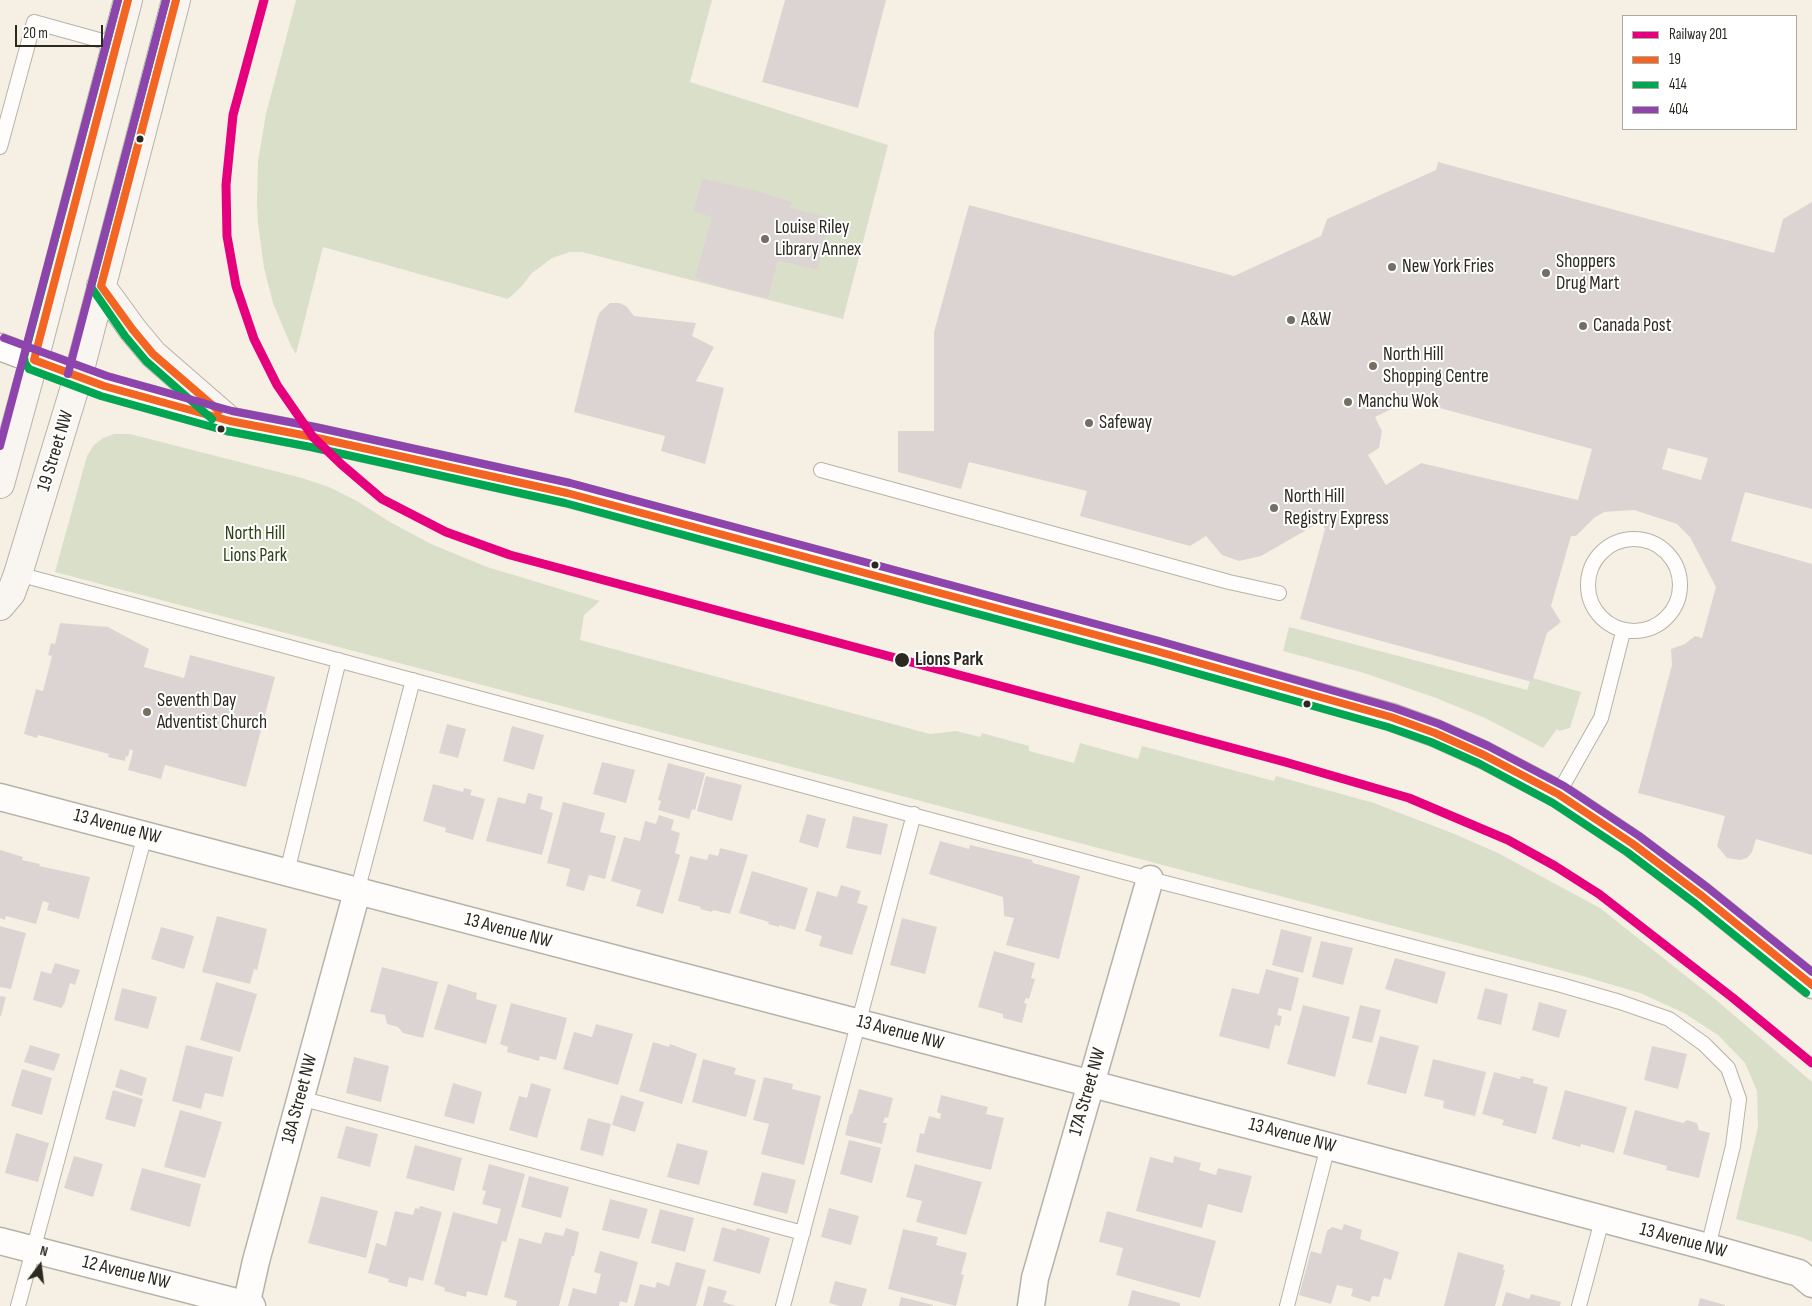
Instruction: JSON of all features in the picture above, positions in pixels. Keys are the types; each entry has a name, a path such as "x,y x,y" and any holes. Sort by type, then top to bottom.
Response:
{"street":[{"path":"0,484 128,0"},
{"name":"19 Street NW","path":"0,606 11,593 18,574 78,377 176,0"},
{"path":"101,286 153,354 230,421"},
{"path":"0,347 104,386 230,421 313,437 567,493 1391,717 1436,733 1484,755 1558,794 1633,844 1702,896 1812,985"},
{"name":"13 Avenue NW","path":"0,797 860,1022 1708,1247 1805,1279"},
{"name":"17A Street NW","path":"1031,1306 1035,1278 1150,879"},
{"name":"18A Street NW","path":"248,1305 300,1098 358,892"},
{"name":"12 Avenue NW","path":"0,1241 248,1305"}],"lane":[{"path":"0,148 34,22 116,45"},
{"path":"821,470 1279,594"},
{"path":"1634,538 1650,541 1663,549 1673,560 1679,574 1680,590 1676,605 1667,618 1654,627 1639,631 1623,632 1610,625 1598,615 1590,602 1587,587 1588,572 1595,558 1606,547 1619,540 1634,538"},
{"path":"18,574 1150,879 1570,988 1620,1002 1669,1020 1704,1044 1728,1068 1739,1099 1733,1146 1708,1247"},
{"path":"1558,794 1601,718 1623,632"},
{"path":"287,872 339,660"},
{"path":"358,892 413,680"},
{"path":"783,1306 914,814"},
{"path":"18,1306 145,835"},
{"path":"300,1098 803,1233"},
{"path":"1287,1306 1328,1146"},
{"path":"1579,1306 1602,1220"}],"green space":[{"path":"296,0 712,0 690,82 888,145 843,319 582,252 570,252 552,258 531,274 522,286 508,299 323,247 296,354 273,303 264,268 257,202 258,161 266,114"},
{"name":"North Hill Lions Park","path":"114,434 130,434 302,478 329,487 431,544 487,567 600,601 584,615 580,640 930,734 956,731 980,737 982,733 1029,746 1029,751 1074,763 1080,743 1138,759 1142,746 1274,781 1276,776 1374,803 1498,853 1600,908 1715,999 1812,1082 1812,1242 1801,1237 1736,1219 1758,1127 1757,1091 1745,1063 1718,1035 1684,1013 1640,993 1586,977 55,572 87,456 94,445 103,438"},
{"path":"1289,627 1527,690 1533,678 1581,692 1570,728 1559,731 1557,729 1543,748 1485,718 1436,698 1364,673 1283,651"}],"building":[{"path":"785,0 886,0 858,108 762,82"},
{"name":"North Hill Shopping Centre","path":"1438,162 1774,253 1783,219 1812,202 1812,509 1745,492 1731,541 1812,564 1812,855 1756,839 1752,852 1747,858 1740,860 1727,858 1717,846 1725,816 1638,793 1672,665 1671,649 1685,644 1695,636 1702,638 1716,587 1690,537 1677,524 1634,510 1604,512 1594,518 1576,536 1571,536 1551,606 1561,622 1547,633 1532,682 1300,619 1325,529 1322,521 1261,556 1239,561 1222,555 1206,536 1190,546 1080,516 1087,491 969,462 961,489 898,472 898,431 934,431 934,332 969,205 1234,276 1321,236 1327,219 1436,170","holes":["1410,400 1592,449 1578,500 1421,463 1386,485 1368,455 1379,448 1382,431 1375,417","1668,448 1708,458 1701,480 1662,469"]},
{"name":"Louise Riley Library Annex","path":"703,179 757,191 792,202 790,208 830,218 817,270 778,260 768,298 731,290 695,278 712,217 694,212"},
{"path":"610,303 619,303 626,306 634,316 696,323 692,336 714,347 696,381 724,388 705,464 661,451 665,436 574,412 597,319 600,312"},
{"name":"Seventh Day Adventist Church","path":"60,623 108,627 149,649 144,667 184,678 190,655 275,677 246,787 165,765 161,779 128,770 133,751 130,749 125,761 108,757 109,754 38,735 37,738 24,734 36,689 43,691 52,656 48,655 51,643 55,644"},
{"path":"447,724 466,729 458,758 439,753"},
{"path":"512,726 544,735 534,770 503,761"},
{"path":"602,762 635,770 626,803 593,794"},
{"path":"668,763 705,773 695,810 692,809 689,819 658,810 661,801 658,800"},
{"path":"706,776 742,785 732,821 697,811"},
{"path":"433,784 463,792 464,788 472,790 470,795 485,799 473,840 445,832 446,828 423,821"},
{"path":"528,793 543,797 540,809 553,813 542,855 486,841 498,797 525,804"},
{"path":"563,802 605,813 600,832 616,836 605,879 589,875 584,891 566,886 570,869 547,863"},
{"path":"807,814 826,819 818,848 799,842"},
{"path":"659,815 674,820 671,830 680,833 675,853 680,855 663,914 636,906 641,890 611,881 624,837 640,841 645,821 656,824"},
{"path":"853,816 888,824 881,855 846,848"},
{"path":"940,841 969,849 970,845 1032,860 1033,863 1080,876 1059,959 1006,945 1014,918 1004,916 1003,897 929,874"},
{"path":"720,848 748,855 730,914 700,909 701,907 678,901 690,856 707,860 709,854 718,856"},
{"path":"0,850 23,857 22,860 40,864 39,866 90,877 79,919 47,910 49,903 43,901 36,924 6,916 5,920 0,918"},
{"path":"752,871 808,888 795,930 768,924 769,922 739,913"},
{"path":"841,885 861,891 857,903 868,906 852,955 819,946 822,936 805,931 817,891 837,897"},
{"path":"217,916 267,929 257,970 254,969 250,984 202,972"},
{"path":"902,918 937,927 925,974 890,965"},
{"path":"0,926 26,933 11,989 0,987"},
{"path":"161,927 194,936 184,969 151,959"},
{"path":"1281,929 1312,937 1303,973 1272,965"},
{"path":"1321,941 1353,948 1343,985 1312,977"},
{"path":"994,951 1035,963 1031,978 1035,979 1029,999 1026,998 1024,1003 1027,1004 1022,1023 1003,1018 1003,1014 978,1007"},
{"path":"1395,958 1446,972 1437,1004 1385,989"},
{"path":"55,963 80,970 75,985 70,983 62,1008 33,1000 41,971 51,974"},
{"path":"382,967 438,982 423,1038 403,1033 398,1027 387,1024 385,1015 370,1012"},
{"path":"1266,969 1299,978 1291,1011 1279,1008 1277,1015 1282,1016 1280,1026 1275,1025 1269,1049 1219,1036 1232,988 1259,994"},
{"path":"216,982 257,994 240,1052 200,1040"},
{"path":"448,984 477,993 476,999 497,1005 486,1044 434,1029"},
{"path":"122,988 157,997 148,1029 114,1020"},
{"path":"1485,988 1508,994 1501,1025 1477,1019"},
{"path":"0,996 6,997 1,1016 0,1016"},
{"path":"1539,1002 1567,1010 1559,1038 1532,1030"},
{"path":"511,1003 567,1018 556,1060 540,1056 539,1061 507,1052 508,1047 500,1044"},
{"path":"1303,1005 1350,1017 1335,1077 1287,1064"},
{"path":"1360,1005 1381,1010 1372,1043 1352,1038"},
{"path":"596,1024 633,1034 618,1085 563,1069 574,1032 592,1037"},
{"path":"1380,1036 1419,1046 1406,1094 1367,1084"},
{"path":"653,1042 669,1047 670,1044 697,1054 682,1104 639,1091"},
{"path":"30,1045 60,1054 54,1071 24,1062"},
{"path":"186,1045 233,1057 223,1097 205,1093 201,1109 172,1101"},
{"path":"1652,1046 1687,1054 1678,1089 1644,1080"},
{"path":"354,1057 389,1066 381,1102 346,1093"},
{"path":"703,1059 736,1068 734,1074 756,1080 746,1117 692,1102"},
{"path":"1433,1059 1486,1072 1475,1116 1443,1108 1444,1101 1424,1096"},
{"path":"22,1069 52,1078 42,1115 11,1106"},
{"path":"120,1069 147,1078 142,1096 115,1087"},
{"path":"1494,1072 1520,1079 1521,1076 1534,1079 1533,1083 1548,1087 1536,1134 1502,1125 1504,1120 1482,1114"},
{"path":"764,1077 793,1084 792,1089 821,1096 804,1165 761,1154 769,1124 753,1120"},
{"path":"453,1083 482,1092 474,1124 444,1116"},
{"path":"531,1083 551,1089 537,1138 509,1130 519,1096 527,1098"},
{"path":"859,1089 893,1098 888,1118 885,1117 883,1123 887,1123 882,1144 845,1135"},
{"path":"113,1090 143,1099 135,1127 105,1119"},
{"path":"1565,1090 1627,1107 1614,1153 1581,1144 1580,1147 1552,1139"},
{"path":"621,1095 644,1102 635,1132 612,1125"},
{"path":"941,1095 988,1107 986,1114 1004,1118 991,1170 916,1152 920,1133 924,1134 929,1116 940,1119 941,1114 937,1112"},
{"path":"180,1110 222,1122 205,1178 164,1167"},
{"path":"1635,1110 1683,1123 1687,1120 1697,1123 1699,1130 1710,1133 1699,1178 1666,1170 1667,1166 1623,1154"},
{"path":"588,1118 611,1124 603,1156 580,1150"},
{"path":"346,1126 378,1134 370,1167 337,1158"},
{"path":"16,1133 49,1143 38,1182 5,1173"},
{"path":"849,1140 881,1148 872,1183 840,1174"},
{"path":"677,1143 708,1151 699,1185 667,1177"},
{"path":"415,1145 462,1158 454,1191 406,1178"},
{"path":"74,1156 103,1164 93,1197 64,1188"},
{"path":"1174,1156 1201,1163 1199,1170 1216,1175 1218,1168 1252,1176 1242,1213 1208,1204 1202,1228 1136,1211 1150,1157 1173,1163"},
{"path":"489,1164 525,1174 506,1242 502,1241 487,1296 467,1291 466,1297 444,1291 445,1288 434,1284 453,1212 497,1224 501,1209 482,1204 486,1191 482,1190"},
{"path":"915,1164 982,1182 966,1235 916,1222 922,1201 906,1197"},
{"path":"142,1168 201,1184 190,1227 130,1210"},
{"path":"762,1172 796,1180 787,1214 753,1205"},
{"path":"529,1176 569,1187 561,1218 521,1207"},
{"path":"321,1196 378,1211 366,1258 308,1243"},
{"path":"610,1199 648,1209 639,1239 602,1230"},
{"path":"420,1206 442,1212 423,1281 409,1277 407,1287 388,1282 389,1279 368,1273 376,1243 386,1246 395,1211 413,1215 415,1208 419,1209"},
{"path":"829,1208 859,1216 851,1245 821,1237"},
{"path":"660,1209 694,1218 685,1252 651,1243"},
{"path":"1107,1211 1216,1241 1200,1298 1116,1275 1123,1248 1099,1242"},
{"path":"1344,1224 1362,1230 1360,1239 1399,1252 1391,1280 1384,1278 1379,1297 1372,1296 1370,1302 1351,1296 1353,1289 1337,1285 1331,1304 1299,1295 1311,1251 1321,1254 1327,1231 1332,1227 1342,1230"},
{"path":"722,1227 736,1231 737,1228 770,1238 760,1274 713,1261"},
{"path":"566,1228 579,1232 559,1306 516,1306 517,1301 504,1297 519,1238 541,1244 545,1232 563,1236"},
{"path":"903,1229 938,1237 936,1245 967,1253 961,1274 964,1275 956,1306 888,1289"},
{"path":"600,1251 638,1262 627,1303 620,1301 619,1306 568,1306 573,1288 596,1294 601,1274 594,1272"},
{"path":"1458,1252 1504,1265 1503,1270 1505,1270 1495,1306 1444,1306"},
{"path":"676,1262 706,1270 696,1306 634,1306 640,1284 655,1288 657,1282 669,1286"},
{"path":"835,1281 867,1289 862,1306 840,1306 829,1303"},
{"path":"708,1286 727,1291 723,1302 736,1306 703,1306"},
{"path":"1132,1290 1180,1303 1180,1306 1128,1306"},
{"path":"1506,1292 1529,1299 1531,1294 1561,1302 1560,1306 1502,1306"},
{"path":"901,1297 933,1305 933,1306 899,1306"},
{"path":"1700,1298 1725,1305 1725,1306 1698,1306"}],"rail line":[{"name":"201","path":"264,0 233,115 226,185 227,236 236,286 254,339 277,385 313,437 382,499 446,532 510,555 1285,762 1409,798 1508,840 1555,866 1599,894 1733,998 1812,1063"}],"transit line":[{"name":"414","path":"118,0 24,357 29,369 101,396 227,431 311,447 565,503 1153,661 1388,727 1431,742 1480,764 1553,803 1627,852 1696,904 1806,993"},
{"name":"404","path":"0,446 118,0"},
{"name":"19","path":"128,0 34,360 104,386 230,421 313,437 567,493 1156,651 1391,717 1435,733 1484,755 1558,794 1633,844 1702,896 1812,985"},
{"name":"414","path":"166,0 91,287 125,336 146,361 212,419"},
{"name":"404","path":"68,374 166,0"},
{"name":"19","path":"176,0 101,286 153,354 219,411"},
{"name":"404","path":"4,338 107,376 232,411 315,427 570,483 1159,641 1394,708 1439,724 1488,746 1564,786 1639,836 1708,888 1812,972"}],"place":[{"name":"Louise Riley Library Annex","path":"765,239"},
{"name":"New York Fries","path":"1392,267"},
{"name":"Shoppers Drug Mart","path":"1546,273"},
{"name":"A&W","path":"1291,320"},
{"name":"Canada Post","path":"1583,326"},
{"name":"North Hill Shopping Centre","path":"1373,366"},
{"name":"Manchu Wok","path":"1348,402"},
{"name":"Safeway","path":"1089,423"},
{"name":"North Hill Registry Express","path":"1274,508"},
{"name":"Lions Park","path":"902,660"},
{"name":"Seventh Day Adventist Church","path":"147,712"}]}
